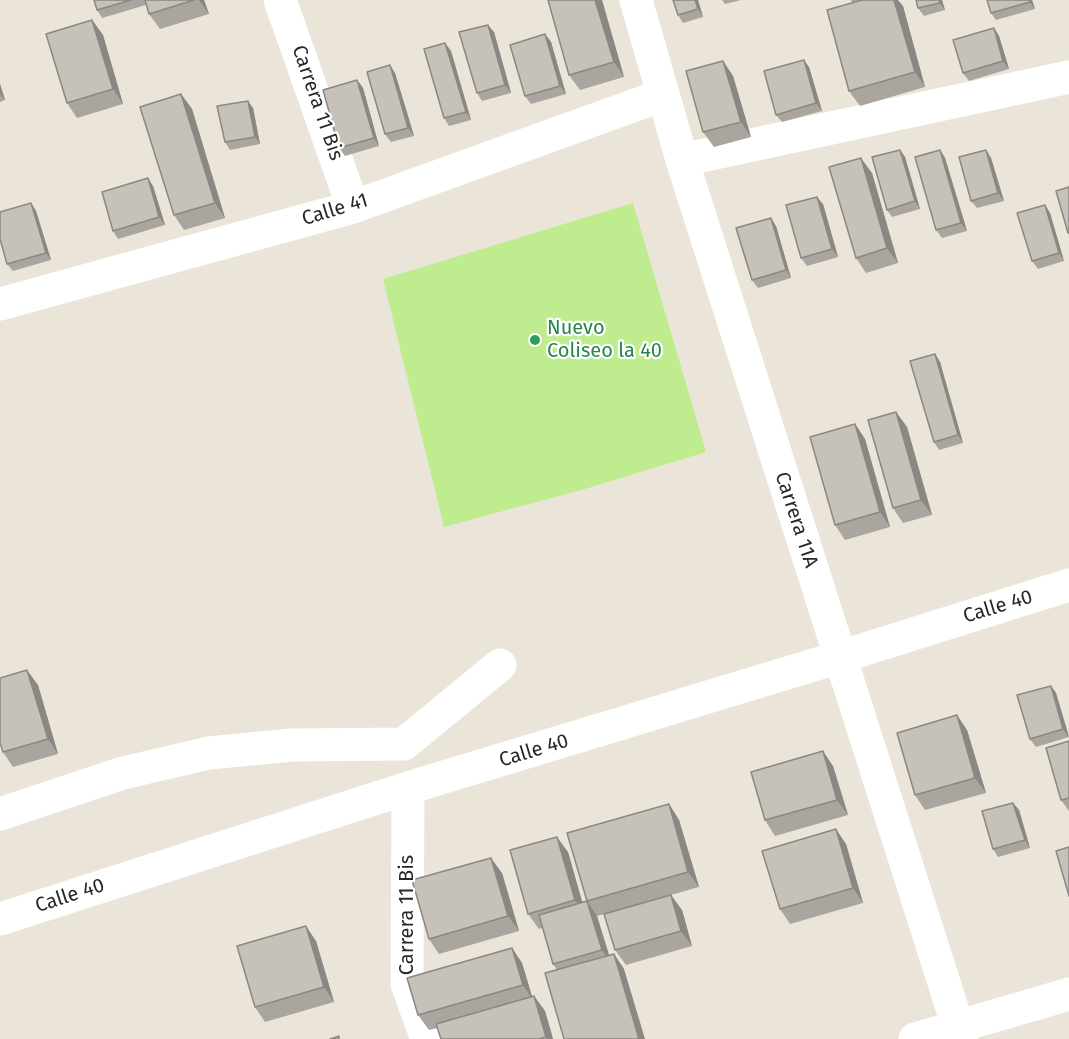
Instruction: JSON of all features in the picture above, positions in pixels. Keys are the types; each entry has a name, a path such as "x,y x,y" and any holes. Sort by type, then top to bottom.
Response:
{"street":[{"name":"Carrera 11 Bis","path":"280,0 353,207"},
{"name":"Carrera 11A","path":"636,0 682,160 960,1032"},
{"path":"682,160 1069,77"},
{"name":"Calle 41","path":"0,304 353,207 663,95"},
{"name":"Calle 40","path":"0,919 408,788 1069,585"},
{"path":"0,814 123,773 209,753 292,745 404,744 500,665"},
{"name":"Carrera 11 Bis","path":"408,788 407,984 427,1039"},
{"path":"915,1039 960,1032 1069,994"}],"green space":[{"name":"Nuevo Coliseo la 40","path":"633,203 706,452 585,489 444,527 383,279"}],"building":[{"path":"94,0 131,0 97,10"},
{"path":"145,0 194,0 149,14"},
{"path":"548,0 595,0 614,62 569,75"},
{"path":"673,0 695,0 698,9 678,15"},
{"path":"862,0 894,0 915,72 849,91 827,10"},
{"path":"916,0 939,0 940,3 918,8"},
{"path":"987,0 1029,0 1030,2 991,13"},
{"path":"92,20 113,89 67,103 46,34"},
{"path":"488,25 505,85 477,93 459,32"},
{"path":"994,28 1003,61 963,73 953,40"},
{"path":"545,34 560,86 525,96 510,45"},
{"path":"445,43 466,112 444,118 424,49"},
{"path":"804,60 816,103 776,115 764,71"},
{"path":"723,61 741,122 703,132 686,71"},
{"path":"390,65 408,128 385,134 367,72"},
{"path":"357,80 374,138 339,148 323,90"},
{"path":"181,94 215,203 174,215 140,107"},
{"path":"248,101 255,137 225,142 217,106"},
{"path":"900,150 915,201 887,210 872,157"},
{"path":"940,150 961,223 936,230 915,157"},
{"path":"986,150 998,193 971,201 959,157"},
{"path":"861,158 887,248 856,258 829,167"},
{"path":"148,178 159,217 113,231 102,192"},
{"path":"1069,187 1069,233 1068,233 1056,191"},
{"path":"817,197 832,249 801,258 786,205"},
{"path":"31,203 46,253 7,264 0,239 0,212"},
{"path":"1045,205 1059,253 1032,261 1017,213"},
{"path":"771,218 786,270 752,280 736,228"},
{"path":"935,354 958,435 934,442 910,361"},
{"path":"896,412 921,500 893,508 868,420"},
{"path":"855,424 880,512 835,525 810,437"},
{"path":"27,670 48,739 3,752 0,743 0,678"},
{"path":"1051,686 1063,729 1030,739 1017,695"},
{"path":"957,715 975,778 915,795 897,733"},
{"path":"1069,741 1069,798 1061,800 1046,748"},
{"path":"823,751 837,800 765,820 751,772"},
{"path":"1013,803 1025,840 993,849 982,811"},
{"path":"669,804 688,872 587,901 567,833"},
{"path":"836,829 853,888 780,909 762,851"},
{"path":"557,837 575,900 528,914 510,850"},
{"path":"1069,847 1069,896 1056,851"},
{"path":"491,858 508,916 429,939 412,880"},
{"path":"671,895 681,931 615,950 604,914"},
{"path":"587,901 602,950 553,964 539,915"},
{"path":"306,926 324,987 255,1007 237,946"},
{"path":"512,948 523,985 418,1015 407,978"},
{"path":"614,954 639,1039 564,1039 545,973"},
{"path":"534,996 546,1037 538,1039 441,1039 436,1024"}],"place":[{"name":"Nuevo Coliseo la 40","path":"535,340"}]}
